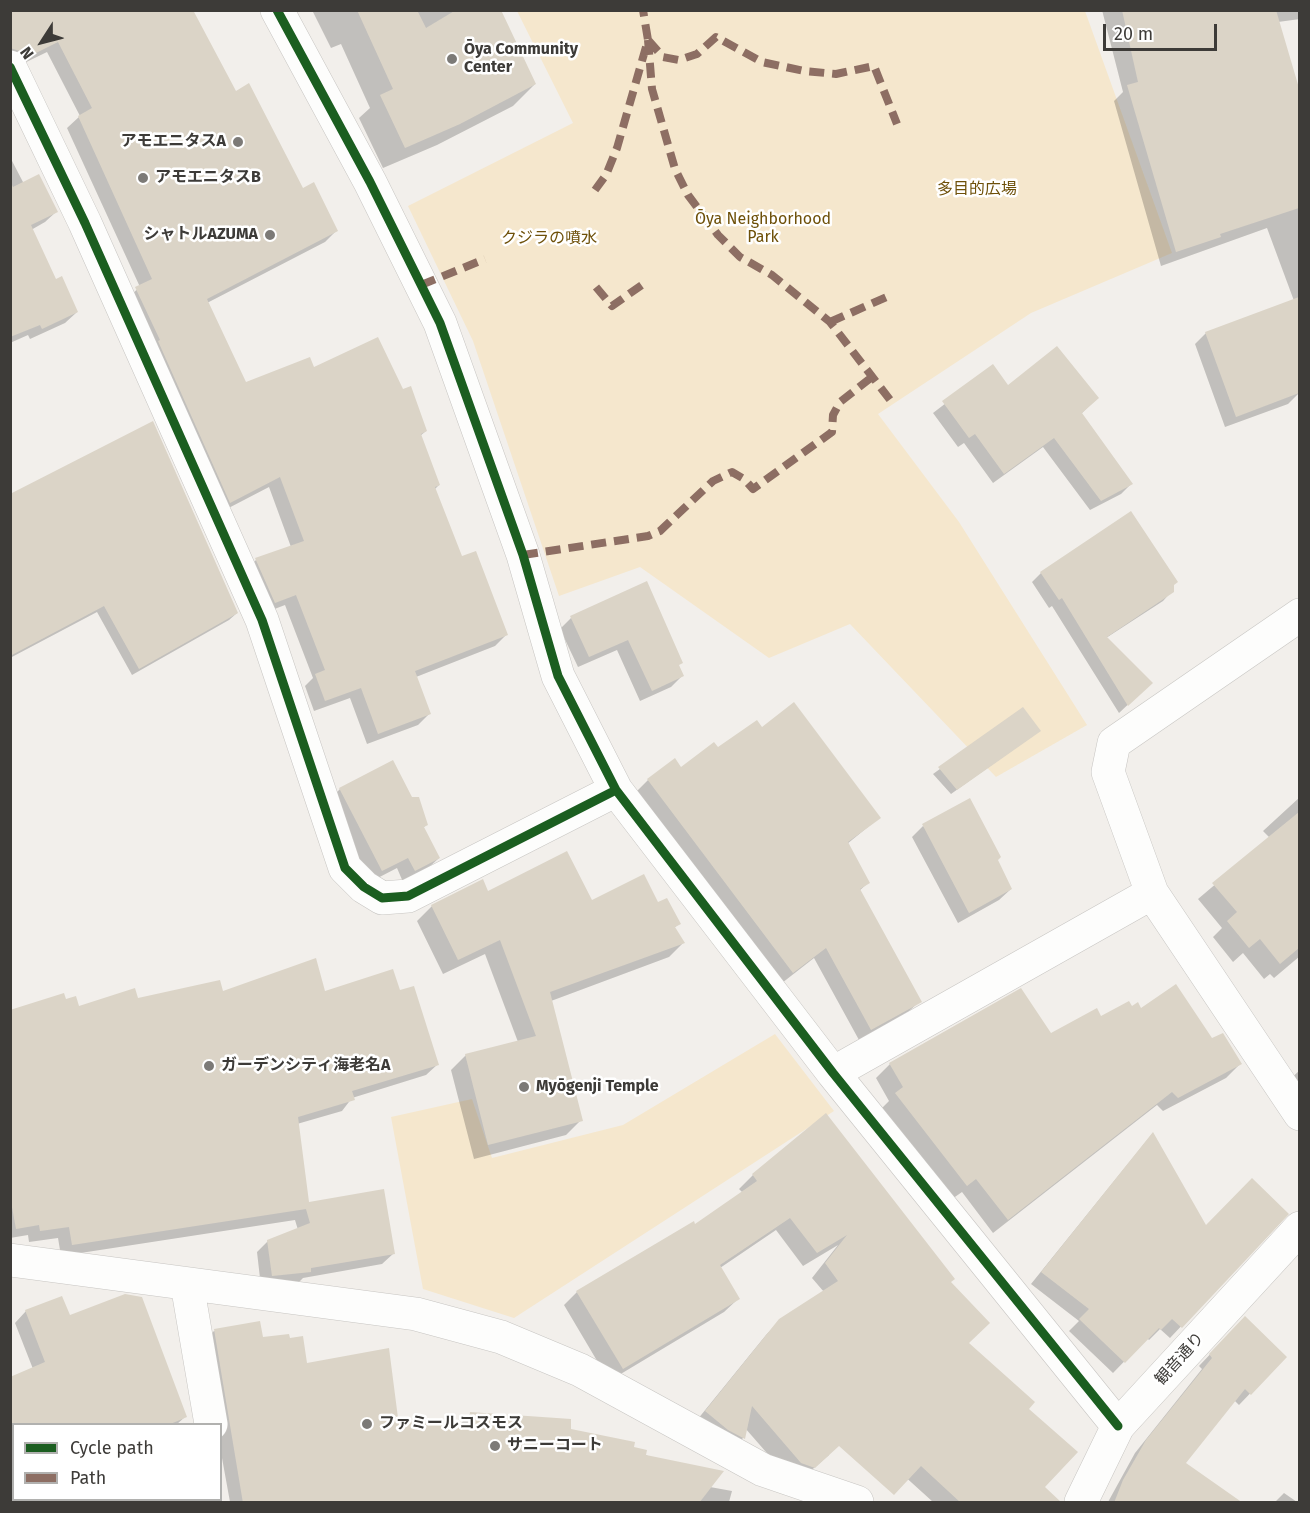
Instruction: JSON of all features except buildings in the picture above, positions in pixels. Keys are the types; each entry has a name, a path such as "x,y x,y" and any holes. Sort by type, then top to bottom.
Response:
{"street":[{"path":"277,10 370,183 440,323 523,555 558,676 616,790 833,1073 1118,1426"},
{"path":"10,67 85,223 258,610 345,868 364,887 382,898 408,896 616,790"},
{"path":"1299,615 1114,743 1108,772 1152,893 1299,1114"},
{"path":"833,1073 1152,893"},
{"name":"観音通り","path":"1081,1503 1118,1426 1299,1228"},
{"path":"10,1260 416,1314 501,1337 580,1370 763,1470 857,1503"},
{"path":"187,1284 212,1423"}],"green space":[{"name":"Ōya Neighborhood Park","path":"517,11 1085,11 1172,253 1031,313 878,414 959,522 1087,725 996,777 850,624 769,658 640,567 559,596 473,341 408,206 573,123"},
{"path":"775,1034 834,1111 514,1318 423,1289 391,1117 472,1099 492,1158 623,1125"}],"marked path":[{"path":"595,190 606,175 617,148 648,40 643,10"},
{"path":"648,40 663,57 679,60 697,54 716,37 762,62 804,71 836,74 874,66 897,124"},
{"path":"648,40 652,89 675,169 688,195 718,235 740,257 772,275 830,322 894,405"},
{"path":"421,285 485,259"},
{"path":"596,287 612,306 646,282"},
{"path":"830,322 889,296"},
{"path":"523,555 648,536 660,531 713,481 732,472 744,479 753,489 832,432 833,415 840,402 872,377"}],"cycle path":[{"path":"277,10 370,182 440,323 523,555 558,676 616,790 833,1073 1118,1426"},
{"path":"10,67 85,223 262,620 345,868 364,887 382,898 408,896 616,790"}],"place":[{"name":"Ōya Community Center","path":"452,59"},
{"name":"アモエニタスA","path":"238,142"},
{"name":"アモエニタスB","path":"143,178"},
{"name":"シャトルAZUMA","path":"270,235"},
{"name":"ガーデンシティ海老名A","path":"209,1066"},
{"name":"Myōgenji Temple","path":"524,1087"},
{"name":"ファミールコスモス","path":"367,1424"},
{"name":"サニーコート","path":"495,1446"}],"park label":[{"name":"多目的広場","path":"977,190"},
{"name":"クジラの噴水","path":"549,239"}]}
